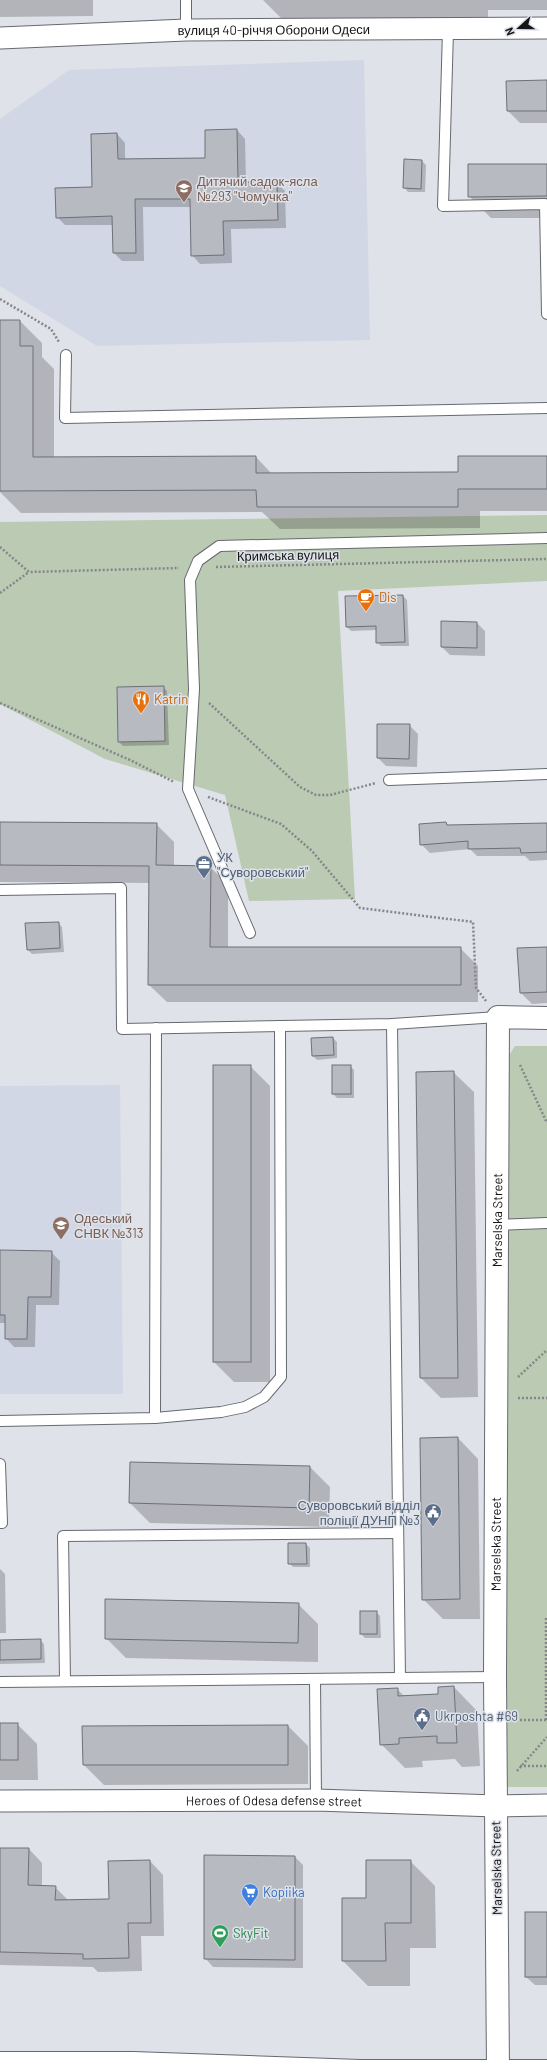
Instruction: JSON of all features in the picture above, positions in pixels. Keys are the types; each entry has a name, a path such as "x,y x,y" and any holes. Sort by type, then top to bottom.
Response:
{"street":[{"name":"вулиця 40-річчя Оборони Одеси","path":"0,38 186,30 448,30 547,28"},
{"path":"498,1017 547,1018"},
{"name":"Marselska Street","path":"498,1017 495,1398 498,2071"},
{"name":"Heroes of Odesa defense street","path":"0,1801 316,1800 496,1806 547,1805"},
{"path":"0,2063 133,2063 360,2071 547,2071"}],"lane":[{"path":"186,0 186,30"},
{"path":"448,30 443,206 545,204 547,314"},
{"path":"66,355 65,418 547,408"},
{"path":"250,933 188,789 194,689 190,580 194,568 203,556 220,546 547,538"},
{"path":"389,780 547,774"},
{"path":"0,890 121,888 122,1029 392,1024 498,1017"},
{"path":"392,1024 400,1678"},
{"path":"0,1420 155,1418 222,1412 245,1407 264,1398 281,1377 280,1026"},
{"path":"155,1418 156,1028"},
{"path":"496,1225 547,1223"},
{"path":"0,1464 2,1523 0,1523"},
{"path":"65,1682 63,1536 398,1533"},
{"path":"0,1682 496,1677"},
{"path":"315,1679 316,1800"}],"path":[{"path":"0,299 51,329 66,355"},
{"path":"0,547 29,572 0,594"},
{"name":"Кримська вулиця","path":"29,572 547,559"},
{"path":"194,689 300,787 316,795 330,795 389,780"},
{"path":"0,703 130,760 188,789 281,824 312,851 360,908 473,922 476,988 498,1017"},
{"path":"517,1059 547,1123"},
{"path":"495,1398 547,1350"},
{"path":"495,1398 547,1398"},
{"path":"496,1721 547,1720 546,1618"},
{"path":"516,1773 520,1766 547,1737"},
{"path":"520,1766 547,1766"}],"shaded area":[{"name":"Дитячий садок-ясла №293 \"Чомучка\"","path":"364,60 370,340 97,346 0,286 0,119 69,70"},
{"name":"Одеський СНВК №313","path":"120,1085 123,1394 0,1394 0,1086"}],"green space":[{"path":"547,515 547,581 338,591 355,899 249,901 225,795 105,759 0,704 0,522"},
{"path":"515,1046 547,1046 547,1787 506,1787 506,1060"}],"building":[{"path":"547,80 547,111 507,111 506,81"},
{"path":"237,129 238,182 277,182 278,220 223,221 224,255 191,256 190,199 135,199 136,253 113,253 112,216 56,218 55,188 92,187 91,134 117,133 118,159 205,158 205,130"},
{"path":"404,159 422,160 421,189 403,188"},
{"path":"468,164 547,164 547,196 468,197"},
{"path":"0,320 20,320 20,346 33,346 33,457 256,456 256,473 458,472 458,456 547,456 547,489 458,489 458,507 257,507 256,490 0,491"},
{"path":"403,595 405,642 376,643 376,626 346,627 345,596"},
{"path":"441,621 477,622 477,648 441,647"},
{"name":"Katrin","path":"164,686 165,741 118,742 117,687"},
{"path":"377,724 410,724 409,759 377,758"},
{"path":"0,822 157,823 156,865 211,866 210,947 461,947 461,985 148,985 149,866 0,865"},
{"path":"446,822 447,825 547,823 547,852 521,853 520,848 468,849 468,841 420,845 419,824"},
{"path":"59,922 60,948 27,950 25,923"},
{"path":"547,947 547,992 520,993 517,948"},
{"path":"333,1037 334,1055 312,1056 311,1038"},
{"path":"213,1065 251,1065 251,1362 213,1362"},
{"path":"332,1065 351,1065 351,1094 332,1094"},
{"path":"454,1071 458,1378 420,1378 416,1072"},
{"path":"0,1250 52,1251 51,1297 28,1297 27,1339 5,1339 5,1315 0,1315"},
{"path":"458,1437 460,1599 422,1600 420,1438"},
{"path":"130,1462 310,1466 309,1508 129,1503"},
{"path":"288,1543 306,1543 307,1564 288,1564"},
{"path":"105,1599 299,1603 298,1643 105,1639"},
{"path":"360,1611 377,1611 377,1634 360,1634"},
{"path":"41,1639 41,1659 0,1660 0,1640"},
{"path":"454,1686 457,1743 437,1743 437,1736 399,1738 399,1744 380,1745 377,1689 398,1688 398,1696 438,1694 438,1687"},
{"path":"0,1723 18,1723 18,1760 0,1760"},
{"path":"288,1725 288,1765 83,1765 82,1726"},
{"path":"0,1848 29,1848 28,1885 56,1886 55,1900 109,1899 108,1861 150,1860 151,1923 128,1923 129,1958 83,1959 83,1954 0,1952"},
{"name":"Kopiika","path":"204,1855 295,1856 295,1960 204,1959"},
{"path":"366,1860 411,1860 411,1923 385,1923 386,1961 342,1961 342,1898 366,1898"},
{"path":"525,1912 547,1912 547,1977 525,1977"}],"place":[{"name":"Дитячий садок-ясла №293 \"Чомучка\"","path":"184,203"},
{"name":"Dis","path":"366,612"},
{"name":"Katrin","path":"141,714"},
{"name":"УК \"Суворовський\"","path":"204,879"},
{"name":"Одеський СНВК №313","path":"61,1240"},
{"name":"Суворовський відділ поліції ДУНП №3","path":"433,1527"},
{"name":"Ukrposhta #69","path":"422,1731"},
{"name":"Kopiika","path":"250,1907"},
{"name":"SkyFit","path":"220,1948"}]}
